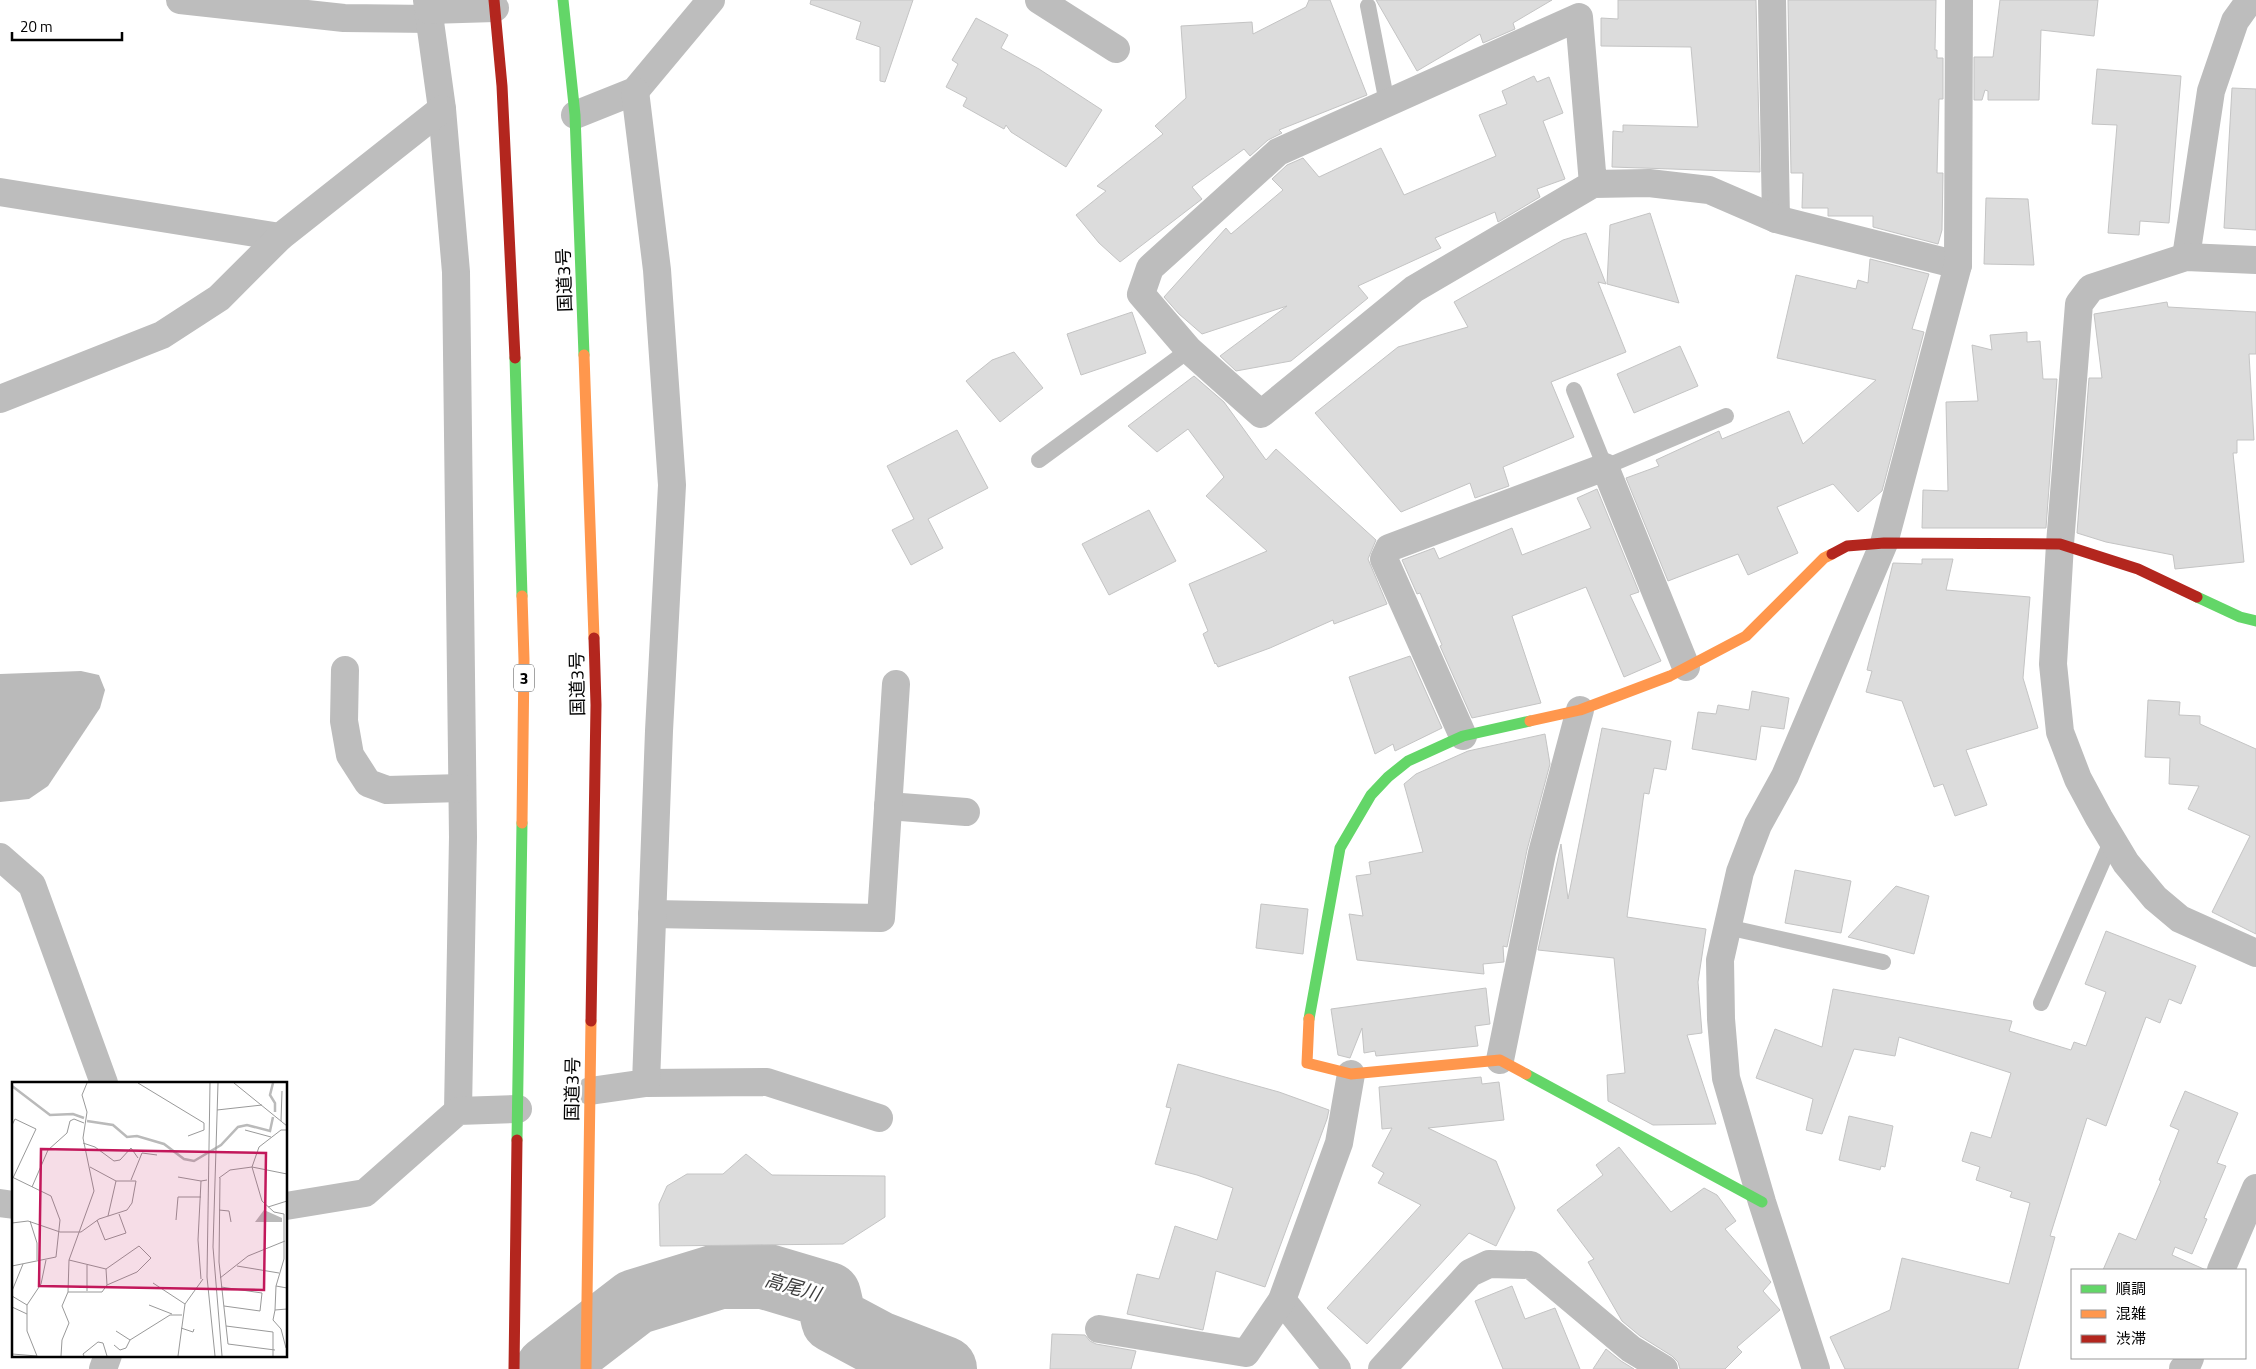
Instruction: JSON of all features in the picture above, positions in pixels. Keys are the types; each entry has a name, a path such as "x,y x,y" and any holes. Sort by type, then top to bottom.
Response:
{"main road":[{"name":"国道3号","path":"563,0 575,114 596,705 586,1369"},
{"name":"3","path":"494,4 502,86 518,420 524,660 514,1363"},
{"path":"1762,1202 1500,1060 1351,1074 1307,1062 1310,1010 1340,848 1371,795 1388,776 1408,762 1463,736 1580,710 1670,676 1746,636 1824,558 1847,546 1884,543 2060,544 2138,570 2240,617 2256,621"}],"street":[{"path":"180,0 344,18 494,4"},
{"path":"575,114 635,91 711,0"},
{"path":"1039,0 1116,49"},
{"path":"1772,0 1776,219"},
{"path":"1816,1369 1762,1202 1726,1078 1721,1018 1720,960 1740,872 1758,825 1785,776 1884,543 1958,265 1960,0"},
{"path":"2186,257 2211,92 2236,21 2250,0"},
{"path":"1593,184 1581,9 1387,103 1278,152 1150,268 1142,294 1189,350 1262,414 1414,289 1593,184 1649,183 1709,190 1776,219 1958,265"},
{"path":"429,10 442,109 456,272 462,788 458,1111"},
{"path":"635,91 657,270 672,485 659,731 646,1083"},
{"path":"0,399 162,335 219,298 280,236 442,109"},
{"path":"0,192 280,236"},
{"path":"2256,260 2186,257 2091,288 2079,304 2060,544 2053,664 2060,732 2078,779 2126,863 2155,898 2180,919 2256,954"},
{"path":"1463,736 1384,559 1390,548 1605,467 1686,667"},
{"path":"344,670 344,721 350,755 368,783 387,790 462,788"},
{"path":"652,914 881,918 896,684"},
{"path":"1500,1060 1542,853 1580,710"},
{"path":"888,806 966,812"},
{"path":"0,856 32,885 104,1082"},
{"path":"1099,1329 1246,1353 1282,1300 1339,1143 1351,1074"},
{"path":"590,1091 646,1083 767,1082 880,1118"},
{"path":"288,1206 365,1193 458,1111 518,1109"},
{"path":"2221,1269 2256,1188"},
{"path":"1382,1369 1470,1273 1489,1264 1531,1265 1631,1349 1664,1369"},
{"path":"1282,1300 1337,1369"},
{"path":"103,1369 108,1356"}],"lane":[{"path":"1368,6 1387,103"},
{"path":"1039,460 1189,350"},
{"path":"1574,390 1605,467 1726,416"},
{"path":"2041,1003 2112,840"},
{"path":"1727,927 1883,962"}],"shaded area":[{"path":"81,671 99,675 105,690 100,708 48,786 29,799 0,802 0,674"}],"building":[{"path":"811,0 913,0 885,82 880,81 880,47 856,39 861,22 810,4"},
{"path":"1309,0 1330,0 1367,95 1279,130 1282,133 1268,140 1250,156 1244,149 1192,187 1202,199 1120,262 1099,243 1076,215 1106,191 1097,186 1163,134 1155,126 1186,98 1181,26 1252,22 1253,34 1306,7"},
{"path":"1376,0 1552,0 1513,23 1515,29 1483,43 1480,34 1417,71"},
{"path":"1618,0 1756,0 1760,172 1612,167 1613,131 1623,132 1623,125 1698,127 1691,47 1601,46 1601,18 1618,19"},
{"path":"1788,0 1936,0 1935,50 1937,50 1937,58 1943,58 1943,99 1939,99 1937,173 1943,173 1942,230 1938,244 1873,227 1873,216 1828,216 1828,208 1802,208 1803,173 1791,173"},
{"path":"2000,0 2098,0 2094,36 2041,30 2039,100 1988,100 1988,91 1985,90 1982,100 1974,100 1974,57 1993,57"},
{"path":"976,18 1008,35 1001,48 1039,69 1102,110 1066,167 1011,132 1006,125 1004,129 963,106 967,98 946,87 958,64 952,60"},
{"path":"2097,69 2181,76 2169,223 2140,221 2139,235 2108,233 2117,125 2092,124"},
{"path":"1534,76 1537,82 1549,77 1563,113 1543,121 1565,179 1537,189 1540,197 1498,222 1495,212 1435,238 1441,248 1358,286 1368,298 1291,361 1236,371 1220,356 1287,306 1202,334 1179,314 1164,297 1226,228 1231,234 1283,190 1272,179 1287,165 1303,158 1319,177 1381,148 1404,195 1496,156 1479,115 1507,104 1502,91"},
{"path":"2232,88 2256,89 2256,230 2224,228"},
{"path":"1986,198 2028,199 2034,265 1984,264"},
{"path":"1650,213 1679,303 1607,284 1610,225"},
{"path":"1586,233 1606,284 1598,282 1626,352 1551,382 1574,437 1503,467 1509,486 1475,498 1470,483 1401,512 1315,413 1398,347 1468,327 1454,302 1563,240"},
{"path":"1870,259 1929,274 1912,329 1924,332 1882,491 1858,512 1833,484 1777,507 1798,553 1748,575 1738,554 1668,581 1626,478 1659,466 1656,460 1719,431 1722,439 1789,411 1803,444 1876,380 1777,358 1796,275 1856,289 1858,280 1868,283"},
{"path":"2167,302 2168,307 2256,312 2256,354 2249,354 2254,440 2237,440 2237,453 2233,453 2244,562 2175,569 2173,555 2106,542 2077,533 2089,378 2102,378 2094,314"},
{"path":"1132,312 1146,353 1081,375 1067,334"},
{"path":"2027,332 2027,342 2040,341 2043,379 2057,379 2046,528 1922,528 1923,490 1948,491 1946,402 1978,401 1972,345 1992,350 1990,335"},
{"path":"1680,346 1698,386 1634,413 1617,374"},
{"path":"1014,352 1043,388 1000,422 966,381 992,360"},
{"path":"1194,376 1224,402 1266,460 1276,449 1376,540 1368,559 1387,604 1334,624 1333,620 1270,648 1218,667 1215,664 1203,634 1208,631 1189,584 1267,551 1206,496 1224,477 1188,429 1157,452 1128,426"},
{"path":"957,430 988,488 928,519 943,548 911,565 892,530 914,519 887,466"},
{"path":"1597,489 1639,592 1630,595 1661,661 1624,677 1586,587 1512,616 1541,703 1472,718 1440,646 1442,645 1420,593 1417,594 1402,560 1434,548 1439,559 1512,528 1522,555 1591,528 1577,498"},
{"path":"1149,510 1176,561 1109,595 1082,544"},
{"path":"1922,559 1953,559 1946,590 2030,597 2023,678 2038,728 1966,750 1987,805 1955,816 1943,784 1934,787 1902,701 1866,692 1872,671 1867,670 1893,563 1922,564"},
{"path":"1410,656 1442,728 1395,751 1393,744 1375,754 1349,677"},
{"path":"1752,691 1789,698 1784,729 1761,726 1756,760 1692,749 1698,712 1716,714 1718,705 1749,710"},
{"path":"2148,700 2180,702 2179,715 2200,716 2200,724 2256,749 2256,934 2212,912 2250,836 2188,809 2199,786 2169,784 2170,758 2145,757"},
{"path":"1602,728 1671,741 1666,770 1654,768 1649,794 1644,793 1627,917 1706,929 1698,982 1702,1033 1687,1035 1716,1124 1653,1125 1608,1101 1607,1075 1625,1073 1614,958 1538,950 1561,844 1568,899"},
{"path":"1545,734 1550,764 1527,850 1507,947 1503,946 1504,962 1483,964 1484,974 1357,960 1349,914 1363,916 1356,876 1371,874 1369,862 1423,852 1404,784 1416,774 1468,751"},
{"path":"1795,870 1851,881 1841,933 1785,923"},
{"path":"1896,886 1929,896 1914,954 1848,937"},
{"path":"1261,904 1308,909 1303,954 1256,948"},
{"path":"2106,931 2196,966 2181,1004 2169,999 2160,1023 2146,1017 2106,1126 2087,1118 2050,1236 2055,1237 2018,1369 1845,1369 1830,1337 1890,1310 1902,1258 2009,1284 2030,1203 2010,1197 2012,1192 1976,1180 1980,1167 1962,1161 1971,1132 1991,1138 2011,1073 1899,1037 1895,1056 1854,1049 1822,1134 1806,1130 1813,1099 1756,1078 1775,1029 1822,1047 1833,989 2012,1021 2009,1031 2071,1050 2074,1042 2086,1046 2106,992 2085,984"},
{"path":"1486,988 1490,1024 1475,1026 1478,1046 1376,1056 1375,1051 1364,1053 1362,1028 1350,1058 1338,1055 1331,1009"},
{"path":"1178,1064 1279,1092 1329,1110 1265,1287 1216,1271 1203,1330 1127,1314 1137,1274 1159,1279 1175,1226 1217,1240 1233,1188 1197,1175 1155,1164 1171,1108 1166,1107"},
{"path":"1481,1077 1482,1084 1499,1082 1504,1120 1428,1128 1496,1161 1515,1208 1496,1246 1469,1233 1367,1344 1327,1308 1421,1205 1378,1183 1384,1173 1372,1166 1392,1128 1382,1129 1379,1087"},
{"path":"2185,1091 2238,1113 2217,1163 2226,1166 2204,1218 2207,1219 2192,1254 2175,1247 2172,1255 2204,1269 2103,1269 2119,1233 2136,1240 2161,1181 2159,1180 2179,1130 2170,1126"},
{"path":"1849,1116 1893,1126 1885,1167 1881,1166 1880,1170 1839,1160"},
{"path":"1619,1147 1671,1212 1704,1188 1717,1195 1736,1221 1725,1229 1771,1282 1763,1291 1780,1310 1737,1347 1742,1352 1725,1369 1680,1369 1678,1362 1672,1356 1640,1336 1622,1321 1588,1262 1594,1259 1557,1210 1603,1175 1596,1165"},
{"path":"746,1154 772,1175 885,1176 885,1217 843,1244 660,1246 659,1204 667,1186 687,1174 723,1174"},
{"path":"1512,1286 1525,1319 1555,1308 1580,1369 1503,1369 1475,1301"},
{"path":"1052,1334 1085,1335 1096,1344 1136,1351 1131,1369 1050,1369"},
{"path":"1606,1349 1621,1361 1634,1369 1593,1369"}],"waterway":[{"name":"高尾川","path":"548,1369 635,1302 720,1276 764,1276 828,1295 834,1320 879,1344 944,1369"}],"traffic: fast":[{"path":"563,0 575,115 584,355"},
{"path":"515,358 522,596"},
{"path":"2197,597 2240,617 2256,621"},
{"path":"1309,1019 1340,848 1371,795 1388,777 1408,761 1463,736 1530,721"},
{"path":"517,1140 522,823"},
{"path":"1526,1074 1762,1202"}],"traffic: slow":[{"path":"584,355 594,638"},
{"path":"1530,721 1580,710 1670,676 1746,636 1824,558 1832,554"},
{"path":"522,596 524,660 522,823"},
{"path":"1309,1019 1307,1063 1351,1074 1500,1060 1526,1074"},
{"path":"586,1369 591,1021"}],"traffic: jam":[{"path":"494,0 502,86 515,358"},
{"path":"1832,554 1847,546 1884,543 2060,544 2138,569 2197,597"},
{"path":"591,1021 596,705 594,638"},
{"path":"514,1369 517,1140"}]}
